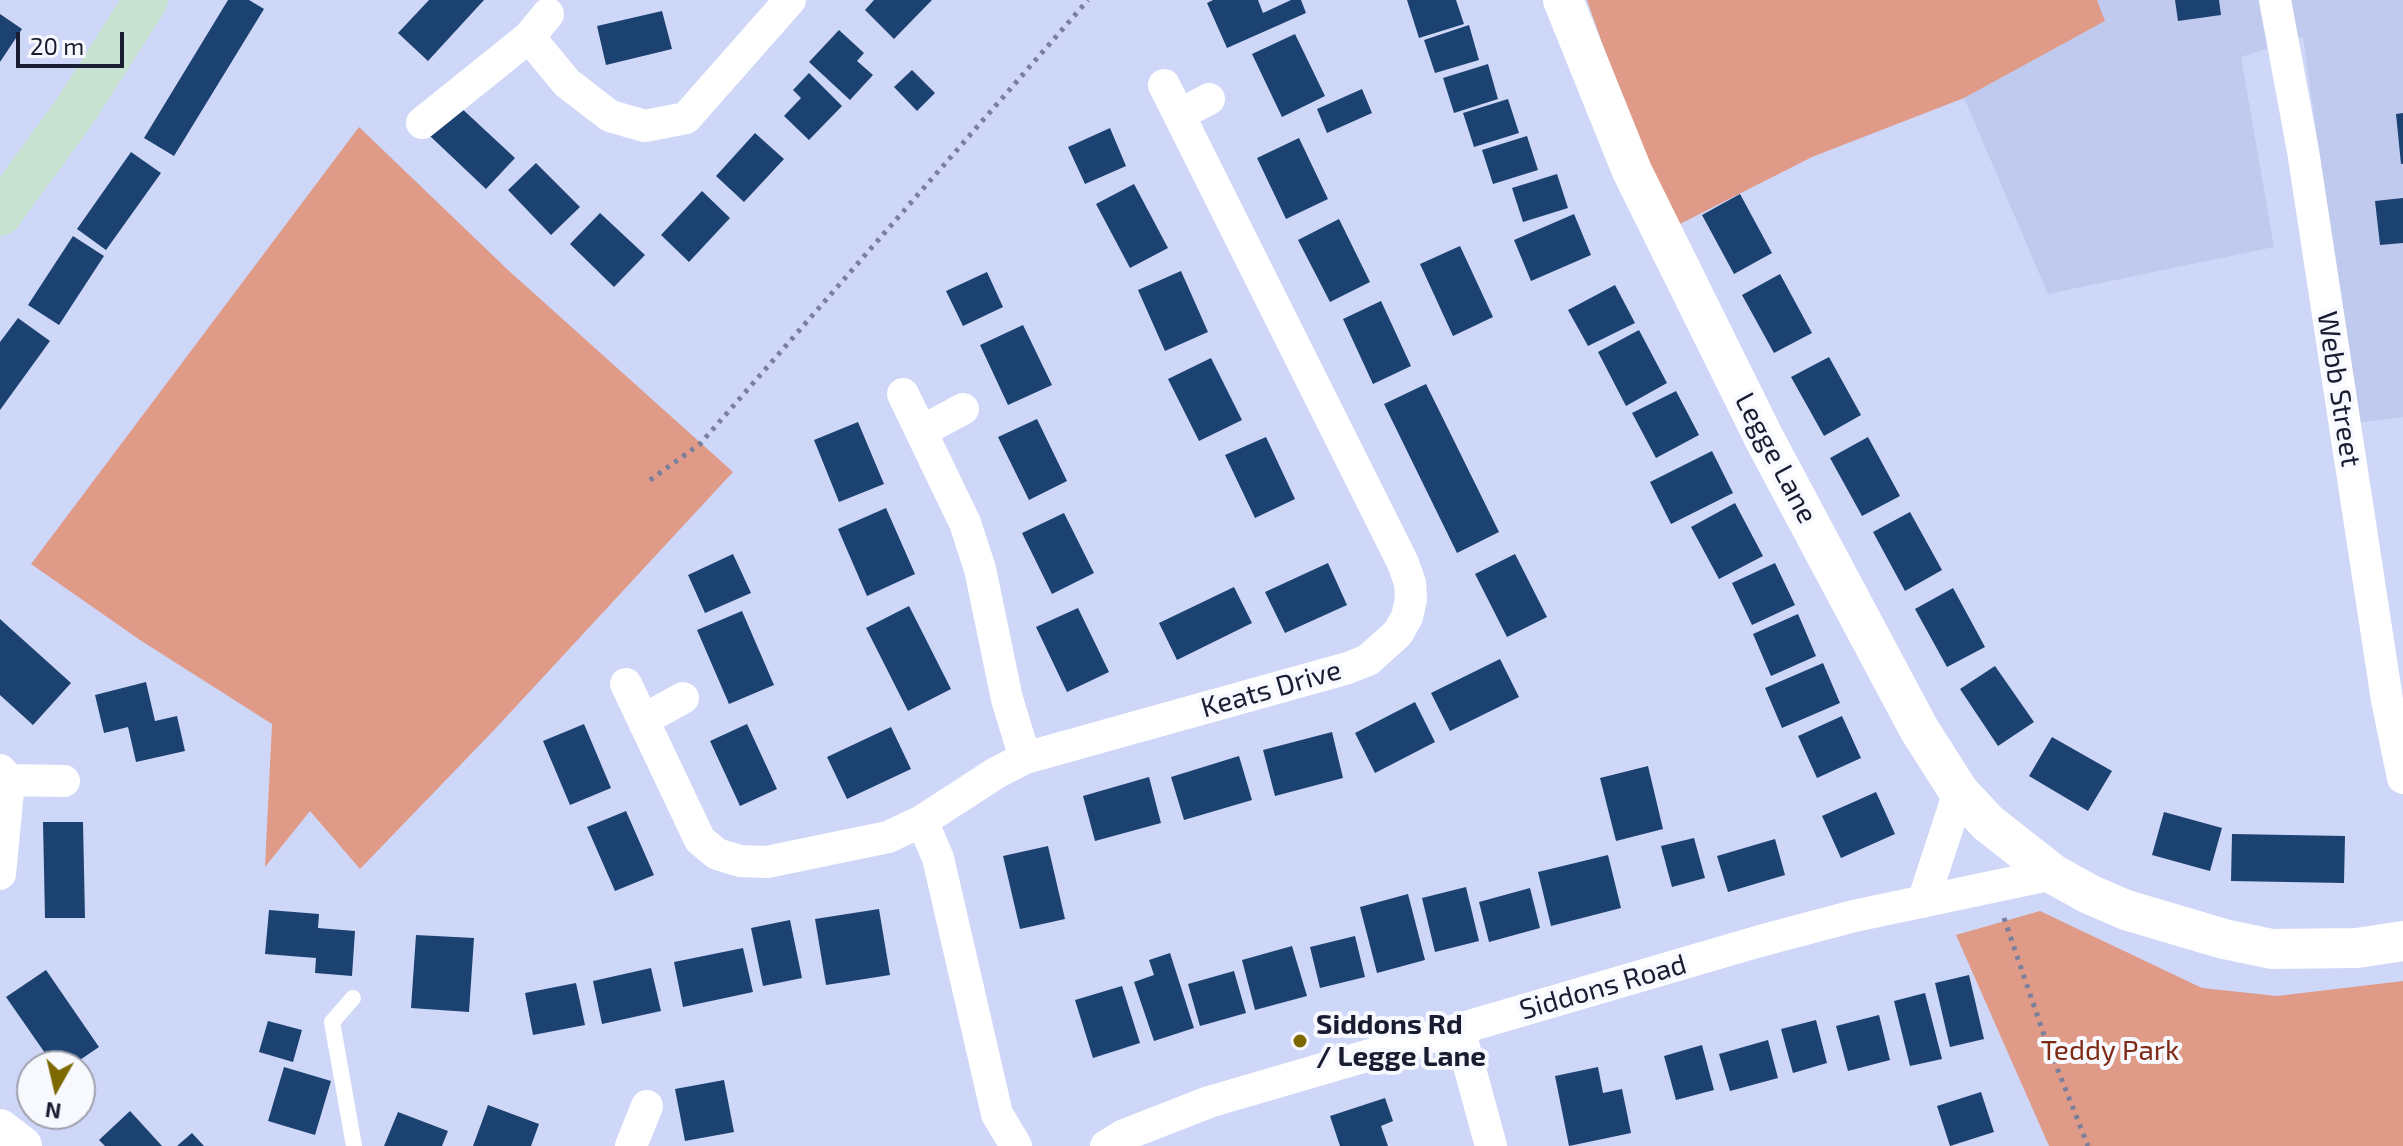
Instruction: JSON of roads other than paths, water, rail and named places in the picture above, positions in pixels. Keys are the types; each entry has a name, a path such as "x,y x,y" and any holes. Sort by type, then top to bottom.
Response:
{"main road":[{"path":"0,214 75,111 146,0"}],"street":[{"path":"422,123 538,26 567,83 610,116 645,126 686,118 790,0"},
{"name":"Legge Lane","path":"1563,0 1632,171 1765,440 1919,729 1959,792 1988,823 2053,874"},
{"name":"Webb Street","path":"2275,0 2303,151 2387,700 2403,778"},
{"name":"Keats Drive","path":"626,684 700,840 717,854 740,861 778,860 888,837 922,821 1025,758 1348,668 1368,660 1398,633 1407,617 1411,591 1403,563 1164,85"},
{"path":"1179,115 1209,99"},
{"path":"903,394 965,523 976,557 1007,699 1025,758"},
{"path":"922,431 963,409"},
{"path":"645,719 683,698"},
{"path":"0,874 5,775 64,781"},
{"path":"1923,902 1959,792"},
{"path":"922,821 938,858 997,1114 1016,1146"},
{"path":"2053,874 2126,910 2224,939 2272,949 2357,948 2403,941"},
{"name":"Siddons Road","path":"1106,1146 1122,1136 1209,1102 1760,941 2053,874"},
{"path":"1459,1029 1491,1146"},
{"path":"631,1146 647,1106"},
{"path":"0,1129 22,1146"}],"lane":[{"path":"353,998 332,1022 354,1146"}],"place":[{"name":"Siddons Rd / Legge Lane","path":"1300,1041"}],"park label":[{"name":"Teddy Park","path":"2110,1051"}]}
